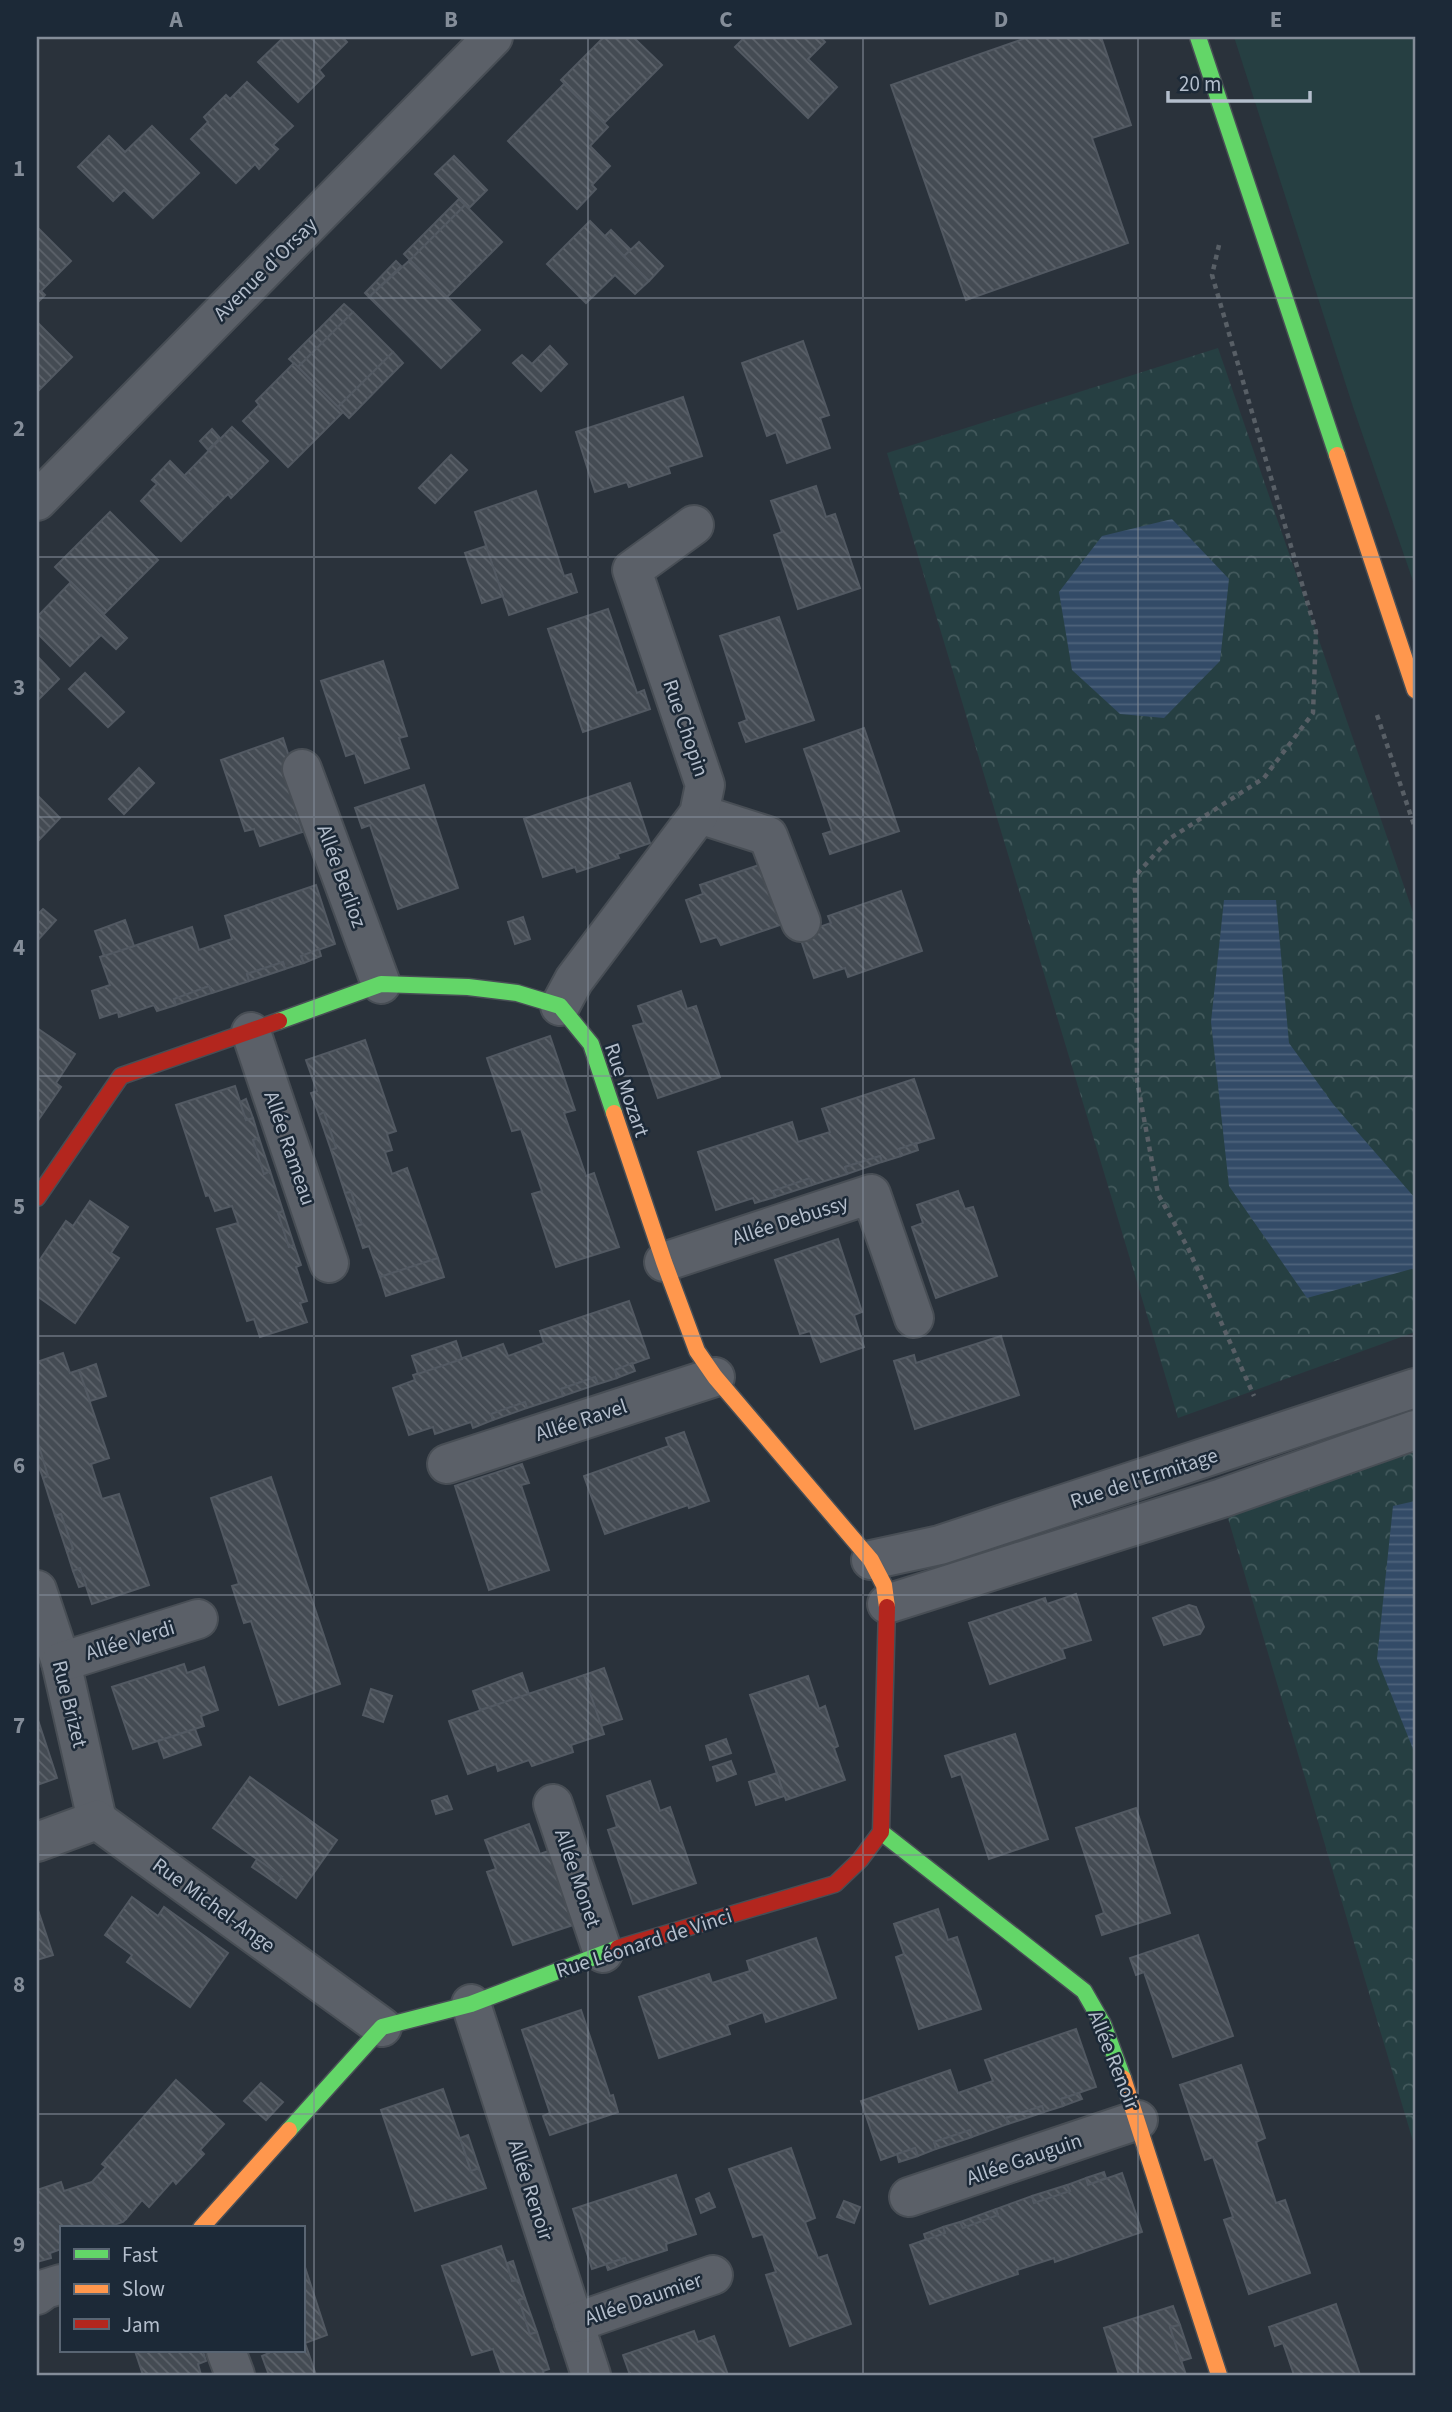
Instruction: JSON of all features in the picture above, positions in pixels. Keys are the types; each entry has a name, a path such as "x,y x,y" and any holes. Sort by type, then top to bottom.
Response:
{"street":[{"name":"Avenue d'Orsay","path":"37,500 493,37"},
{"path":"1198,37 1415,690"},
{"name":"Rue Chopin","path":"559,1006 574,980 699,814 705,785 632,570 694,525"},
{"name":"Allée Berlioz","path":"302,769 381,984"},
{"path":"699,814 768,836 801,922"},
{"path":"37,1198 121,1076 381,984 468,987 517,993 559,1006"},
{"name":"Rue Mozart","path":"559,1006 591,1044 664,1262 697,1351 715,1377 871,1560"},
{"name":"Allée Rameau","path":"251,1032 330,1263"},
{"name":"Allée Debussy","path":"664,1262 871,1194 914,1318"},
{"name":"Allée Ravel","path":"447,1464 715,1377"},
{"name":"Rue de l'Ermitage","path":"871,1560 940,1545 1415,1388"},
{"name":"Rue de l'Ermitage","path":"887,1604 1222,1498 1415,1430"},
{"path":"871,1560 884,1585 887,1604 881,1832"},
{"name":"Rue Brizet","path":"37,1590 61,1662 97,1820"},
{"name":"Allée Verdi","path":"61,1662 198,1619"},
{"name":"Allée Monet","path":"553,1804 603,1952"},
{"path":"37,1842 97,1820"},
{"name":"Rue Michel-Ange","path":"97,1820 382,2027"},
{"name":"Rue Léonard de Vinci","path":"382,2027 471,2004 603,1952 835,1884 855,1867 881,1832"},
{"name":"Allée Renoir","path":"881,1832 1084,1991 1103,2024 1138,2120 1219,2375"},
{"name":"Allée Renoir","path":"471,2004 591,2375"},
{"path":"203,2226 382,2027"},
{"name":"Allée Gauguin","path":"909,2197 1138,2120"},
{"name":"Allée Daumier","path":"574,2323 713,2275"},
{"path":"37,2295 60,2284"},
{"path":"226,2352 235,2375"}],"path":[{"path":"1221,235 1212,275 1316,632 1313,713 1264,778 1169,839 1135,876 1137,1081 1158,1194 1188,1248 1272,1436"}],"green space":[{"path":"1234,37 1415,37 1415,587 1354,410"},
{"path":"1218,348 1415,918 1415,1332 1178,1418 887,453"},
{"path":"1415,1441 1415,2148 1222,1498"}],"water":[{"path":"1172,519 1229,579 1220,661 1164,718 1120,714 1072,670 1059,592 1102,536"},
{"path":"1224,900 1276,900 1289,1043 1333,1104 1415,1198 1415,1268 1307,1298 1229,1186 1211,1022"},
{"path":"1415,1501 1415,1754 1377,1659 1393,1506"}],"building":[{"path":"284,37 342,37 347,42 319,70 324,76 298,102 258,62"},
{"path":"604,37 633,37 662,65 604,123 561,80"},
{"path":"745,37 820,37 825,42 808,59 837,87 808,118 735,47"},
{"path":"1029,37 1101,37 1131,125 1092,138 1128,243 966,300 891,85"},
{"path":"247,82 293,126 273,145 278,149 259,169 255,164 236,183 191,139 208,122 204,117 226,95 230,99"},
{"path":"564,84 608,127 590,146 610,166 592,185 596,189 577,209 508,141"},
{"path":"152,126 199,173 153,218 124,190 113,201 78,167 109,136 125,152"},
{"path":"454,156 487,190 469,208 435,174"},
{"path":"459,199 465,205 410,260 404,254"},
{"path":"465,205 502,242 447,297 410,260"},
{"path":"590,221 649,281 635,294 615,275 586,303 547,264"},
{"path":"37,227 71,261 41,291 45,295 37,303"},
{"path":"611,230 631,250 624,256 605,236"},
{"path":"639,242 663,266 649,281 624,256"},
{"path":"410,260 480,330 441,368 369,297"},
{"path":"396,261 401,266 369,297 365,293"},
{"path":"344,304 353,312 298,367 289,359"},
{"path":"353,312 393,352 338,407 298,367"},
{"path":"37,322 72,357 37,392"},
{"path":"803,341 829,415 820,418 830,448 787,463 776,432 767,436 742,363"},
{"path":"550,346 567,364 541,391 513,363 522,355 532,364"},
{"path":"393,352 403,363 349,418 338,407"},
{"path":"294,363 343,412 288,467 243,421 259,405 256,401"},
{"path":"683,397 702,456 668,467 670,473 629,487 627,482 595,492 576,432"},
{"path":"232,427 268,461 231,498 228,494 215,507 184,476"},
{"path":"212,429 220,438 208,450 200,441"},
{"path":"451,455 467,470 435,503 419,488"},
{"path":"170,461 215,507 181,541 141,501 157,484 152,480"},
{"path":"816,486 826,517 835,514 860,588 798,609 774,535 782,532 771,501"},
{"path":"536,491 564,576 571,574 577,592 509,615 475,512"},
{"path":"110,512 158,560 104,614 55,567"},
{"path":"486,546 503,596 482,603 465,553"},
{"path":"71,582 127,638 116,649 101,635 70,666 37,633 37,617"},
{"path":"608,609 637,693 644,690 650,709 583,732 548,629"},
{"path":"779,617 814,720 746,742 739,723 747,720 720,636"},
{"path":"37,656 59,679 37,701"},
{"path":"383,661 407,736 399,738 409,768 365,783 355,753 346,756 321,681"},
{"path":"85,673 124,712 108,727 69,689"},
{"path":"864,728 899,831 830,854 823,834 832,831 804,749"},
{"path":"283,738 306,810 296,814 302,832 260,846 254,829 245,831 221,760"},
{"path":"139,768 154,783 124,814 109,799"},
{"path":"630,783 650,843 617,854 619,858 577,872 575,867 543,877 524,819"},
{"path":"424,785 458,888 398,909 370,825 362,828 355,808"},
{"path":"37,795 60,818 37,842"},
{"path":"771,861 792,921 721,945 717,937 701,942 686,900 703,894 700,885"},
{"path":"316,885 335,944 301,956 304,963 285,969 283,962 247,974 249,981 212,993 209,986 174,999 176,1005 157,1011 154,1005 119,1017 118,1012 100,1018 92,991 110,985 100,957 192,927 199,950 232,939 225,916"},
{"path":"901,891 922,951 848,977 845,968 814,978 799,934 831,923 828,916"},
{"path":"43,909 56,920 38,940 37,915"},
{"path":"523,917 530,939 515,944 508,922"},
{"path":"125,920 134,946 104,956 95,931"},
{"path":"319,949 321,956 304,963 301,956"},
{"path":"283,962 285,969 249,981 247,974"},
{"path":"209,986 212,993 176,1005 174,999"},
{"path":"681,991 687,1009 696,1006 720,1077 658,1098 633,1026 644,1023 638,1006"},
{"path":"37,1028 75,1054 56,1083 61,1087 37,1122"},
{"path":"550,1036 575,1110 564,1113 586,1176 594,1173 619,1247 556,1267 532,1194 542,1191 521,1129 512,1131 487,1058"},
{"path":"365,1040 396,1131 387,1134 392,1150 385,1152 392,1174 407,1168 438,1258 380,1277 369,1246 363,1248 356,1226 362,1224 351,1192 345,1193 331,1150 336,1148 324,1112 319,1115 311,1093 317,1091 306,1060"},
{"path":"914,1079 934,1138 899,1149 901,1156 882,1162 880,1156 845,1167 847,1174 812,1185 810,1178 773,1191 775,1197 755,1203 753,1198 716,1210 698,1152 792,1122 798,1142 830,1132 822,1109"},
{"path":"235,1086 246,1120 253,1118 259,1138 253,1140 264,1174 270,1171 283,1211 278,1213 289,1247 294,1245 301,1265 296,1267 307,1301 300,1303 307,1322 260,1337 254,1319 247,1321 217,1229 238,1223 232,1206 215,1211 209,1195 206,1196 176,1105"},
{"path":"246,1099 253,1118 246,1120 240,1102"},
{"path":"324,1112 336,1148 331,1150 319,1115"},
{"path":"259,1138 270,1171 264,1174 253,1140"},
{"path":"916,1143 918,1150 901,1156 899,1149"},
{"path":"880,1156 882,1162 847,1174 845,1167"},
{"path":"810,1178 812,1185 775,1197 773,1191"},
{"path":"958,1191 965,1209 973,1207 997,1276 936,1298 912,1227 923,1223 917,1205"},
{"path":"351,1192 362,1224 356,1226 345,1193"},
{"path":"90,1201 128,1227 111,1253 119,1258 75,1323 37,1296 37,1264 66,1221 73,1226"},
{"path":"283,1211 294,1245 289,1247 278,1213"},
{"path":"838,1239 862,1312 854,1315 864,1347 821,1362 810,1331 800,1334 775,1260"},
{"path":"438,1258 444,1277 386,1296 380,1277"},
{"path":"629,1301 649,1358 615,1370 617,1378 598,1384 595,1377 561,1389 563,1396 527,1408 525,1402 491,1414 493,1420 473,1428 471,1422 435,1434 433,1427 409,1435 393,1388 415,1380 413,1375 503,1344 508,1356 544,1343 540,1331"},
{"path":"1001,1336 1019,1395 915,1429 894,1361 914,1355 916,1363"},
{"path":"456,1341 462,1359 418,1374 412,1356"},
{"path":"63,1353 70,1373 79,1370 109,1458 91,1464 102,1499 119,1494 149,1585 92,1604 80,1568 73,1571 67,1552 73,1549 61,1514 55,1516 43,1478 48,1476 37,1443 37,1362"},
{"path":"632,1363 635,1371 617,1378 615,1370"},
{"path":"96,1364 106,1396 90,1401 79,1370"},
{"path":"595,1377 598,1384 563,1396 561,1389"},
{"path":"525,1402 527,1408 493,1420 491,1414"},
{"path":"684,1432 709,1501 689,1508 688,1505 605,1534 584,1476 669,1446 666,1438"},
{"path":"38,1443 48,1476 43,1478 37,1461"},
{"path":"522,1464 529,1483 521,1485 549,1570 489,1590 455,1486"},
{"path":"271,1477 340,1684 279,1705 251,1621 244,1623 232,1586 239,1584 211,1498"},
{"path":"61,1514 73,1549 67,1552 55,1516"},
{"path":"80,1568 86,1585 79,1587 73,1571"},
{"path":"1076,1594 1091,1640 1062,1649 1065,1658 990,1684 969,1623 1045,1598 1047,1604"},
{"path":"1189,1605 1196,1607 1204,1627 1200,1634 1164,1645 1153,1618"},
{"path":"184,1664 187,1673 204,1667 218,1710 201,1716 204,1726 133,1749 112,1687"},
{"path":"604,1668 622,1719 601,1726 584,1675"},
{"path":"522,1673 529,1694 480,1710 473,1691"},
{"path":"584,1675 604,1734 571,1745 573,1752 532,1766 529,1760 498,1771 496,1764 468,1774 449,1721"},
{"path":"808,1676 819,1709 825,1706 838,1746 834,1748 845,1780 786,1800 750,1695"},
{"path":"371,1689 392,1696 383,1722 363,1715"},
{"path":"37,1721 57,1778 37,1785"},
{"path":"195,1729 201,1745 164,1758 158,1741"},
{"path":"1015,1734 1048,1839 989,1859 961,1774 952,1777 945,1756"},
{"path":"726,1739 731,1753 710,1760 706,1746"},
{"path":"731,1761 736,1774 717,1781 713,1767"},
{"path":"777,1773 784,1796 756,1805 749,1782"},
{"path":"250,1777 337,1840 296,1898 277,1884 282,1877 213,1828"},
{"path":"650,1781 660,1811 670,1807 696,1883 633,1904 608,1830 617,1827 607,1796"},
{"path":"447,1796 452,1809 436,1814 432,1801"},
{"path":"1136,1808 1170,1913 1102,1935 1096,1916 1104,1913 1076,1828"},
{"path":"529,1824 540,1854 551,1850 576,1924 513,1945 487,1872 496,1869 485,1840"},
{"path":"257,1859 282,1877 277,1884 252,1867"},
{"path":"132,1897 158,1916 164,1907 228,1953 190,2007 127,1962 132,1955 105,1935"},
{"path":"37,1907 53,1955 37,1960"},
{"path":"938,1909 948,1940 957,1937 981,2009 919,2029 896,1957 904,1954 894,1924"},
{"path":"1198,1935 1233,2036 1173,2057 1144,1972 1136,1975 1130,1958"},
{"path":"816,1938 836,1998 766,2022 763,2012 727,2025 730,2034 659,2058 639,1997 709,1974 712,1983 750,1971 747,1961"},
{"path":"581,2010 618,2112 550,2135 543,2116 550,2113 522,2030"},
{"path":"1076,2029 1096,2087 1061,2099 1063,2106 1044,2112 1042,2106 1006,2118 1008,2124 972,2137 970,2130 934,2142 936,2149 918,2156 915,2148 881,2160 861,2101 950,2070 958,2093 993,2081 985,2060"},
{"path":"1241,2065 1265,2138 1256,2142 1276,2203 1285,2200 1310,2273 1249,2294 1224,2220 1233,2217 1213,2157 1205,2160 1180,2085"},
{"path":"176,2080 224,2124 200,2150 204,2154 176,2184 173,2180 149,2207 142,2200 126,2219 92,2182 106,2167 102,2164"},
{"path":"261,2083 283,2102 266,2120 244,2101"},
{"path":"443,2089 471,2171 479,2168 486,2188 415,2211 381,2110"},
{"path":"1079,2093 1082,2099 1063,2106 1061,2099"},
{"path":"1042,2106 1044,2112 1008,2124 1006,2118"},
{"path":"970,2130 972,2137 936,2149 934,2142"},
{"path":"468,2135 479,2168 471,2171 460,2138"},
{"path":"791,2148 815,2218 805,2222 818,2258 827,2255 851,2324 790,2346 766,2275 776,2272 763,2234 753,2237 729,2169"},
{"path":"915,2148 918,2156 899,2162 897,2154"},
{"path":"1104,2172 1106,2178 1088,2185 1086,2178"},
{"path":"1122,2173 1142,2232 1055,2262 1054,2258 1017,2270 1018,2274 930,2304 910,2245 945,2233 943,2227 960,2222 963,2228 998,2215 996,2209 1032,2196 1034,2203 1070,2191 1067,2185 1086,2178 1088,2185"},
{"path":"676,2175 696,2234 666,2244 667,2250 627,2263 625,2258 592,2269 573,2209"},
{"path":"61,2182 64,2191 92,2182 126,2219 111,2226 60,2226 60,2249 50,2253 51,2258 37,2262 37,2190"},
{"path":"1067,2185 1070,2191 1034,2203 1032,2196"},
{"path":"709,2193 715,2207 701,2213 696,2199"},
{"path":"844,2201 860,2207 854,2223 837,2217"},
{"path":"996,2209 998,2215 963,2228 960,2222"},
{"path":"943,2227 945,2233 926,2240 924,2234"},
{"path":"501,2246 512,2281 519,2280 525,2298 519,2300 530,2334 537,2332 549,2369 543,2371 544,2375 502,2375 493,2349 472,2355 442,2266"},
{"path":"625,2258 627,2263 608,2270 606,2264"},
{"path":"513,2261 519,2280 512,2281 507,2263"},
{"path":"304,2264 327,2335 305,2343 316,2375 269,2375 262,2356 269,2353 304,2352"},
{"path":"525,2298 537,2332 530,2334 519,2300"},
{"path":"1336,2304 1360,2375 1294,2375 1283,2343 1275,2346 1269,2327"},
{"path":"1173,2306 1180,2325 1170,2327 1186,2375 1119,2375 1104,2328"},
{"path":"1180,2325 1191,2358 1181,2361 1170,2327"},
{"path":"694,2331 698,2342 714,2336 728,2375 630,2375 623,2355"},
{"path":"135,2352 203,2352 206,2361 198,2364 201,2375 143,2375"}],"traffic: fast":[{"path":"1198,37 1337,455"},
{"path":"279,1021 381,984 468,987 517,993 560,1006 591,1044 614,1113"},
{"path":"881,1832 1084,1991 1103,2024 1123,2078"},
{"path":"289,2130 382,2027 471,2004 618,1948"}],"traffic: slow":[{"path":"1337,455 1415,690"},
{"path":"614,1113 697,1351 715,1377 871,1560 884,1585 887,1607"},
{"path":"1123,2078 1219,2375"},
{"path":"203,2226 289,2130"}],"traffic: jam":[{"path":"37,1198 121,1076 279,1021"},
{"path":"618,1948 835,1884 860,1860 881,1832 887,1607"}]}
